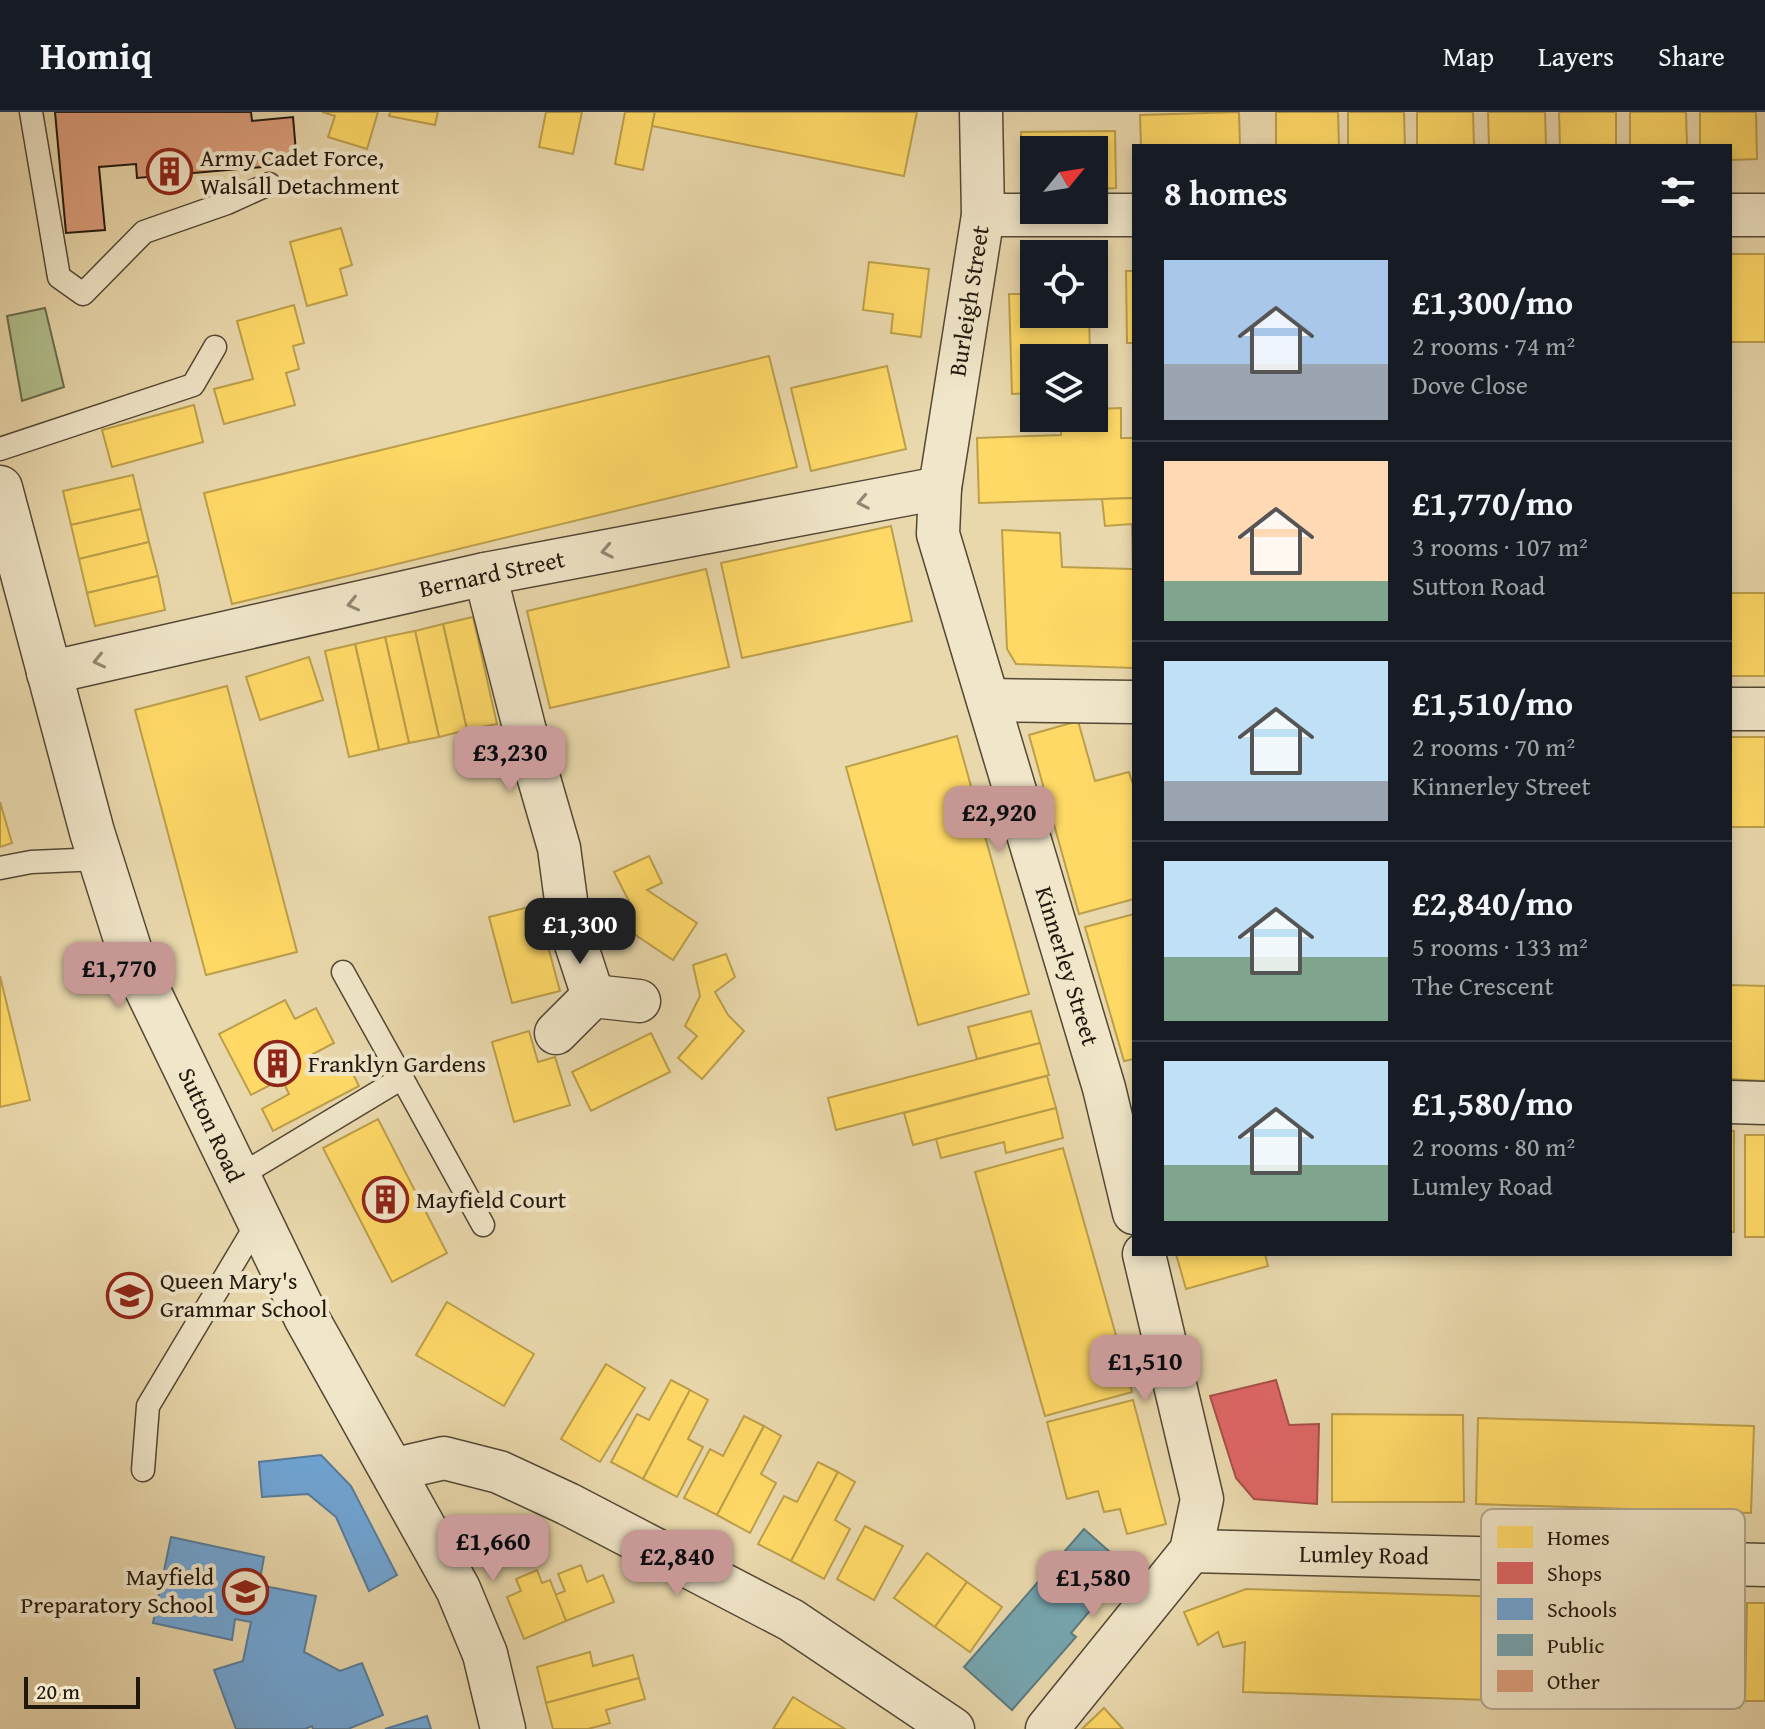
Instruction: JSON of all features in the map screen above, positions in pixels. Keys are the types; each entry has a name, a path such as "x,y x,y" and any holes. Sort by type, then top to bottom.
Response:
{"street":[{"name":"Burleigh Street","path":"940,488 983,215 981,112"},
{"path":"983,215 1132,215"},
{"path":"1732,215 1765,215"},
{"name":"Sutton Road","path":"0,488 100,859 132,958 306,1317 458,1589 485,1654 503,1729"},
{"name":"Bernard Street","path":"48,673 485,574 940,488"},
{"name":"Kinnerley Street","path":"940,488 938,534 988,700 1119,1088 1132,1196"},
{"path":"485,574 559,848 569,923 593,996"},
{"path":"988,700 1132,702"},
{"path":"1732,709 1765,709"},
{"path":"593,996 639,1001"},
{"path":"556,1033 593,996"},
{"path":"1732,1102 1765,1103"},
{"path":"1047,1729 1191,1551 1202,1499 1144,1256"},
{"path":"392,1470 444,1458 499,1472 791,1620 953,1729"},
{"name":"Lumley Road","path":"1191,1551 1481,1558"},
{"name":"Lumley Road","path":"1745,1565 1765,1565"}],"lane":[{"path":"31,112 59,277 83,294 144,232 227,203 269,184"},
{"path":"0,449 193,385 215,347"},
{"path":"0,868 31,862 100,859"},
{"path":"343,972 483,1225"},
{"path":"236,1178 402,1078"},
{"path":"143,1470 148,1406 258,1222"}],"green space":[{"path":"45,308 64,387 22,401 7,316"}],"building: Homes":[{"path":"322,112 378,112 367,149 328,137 335,116"},
{"path":"390,112 438,112 435,125 389,116"},
{"path":"546,112 582,112 573,154 539,147"},
{"path":"625,112 655,112 643,170 615,164"},
{"path":"655,112 917,112 904,176 652,126"},
{"path":"1239,112 1240,144 1141,144 1140,115"},
{"path":"1276,112 1338,112 1339,144 1276,144"},
{"path":"1348,112 1404,112 1405,144 1348,144"},
{"path":"1417,112 1473,112 1474,144 1417,144"},
{"path":"1488,112 1545,112 1546,144 1489,144"},
{"path":"1559,112 1616,112 1616,144 1560,144"},
{"path":"1630,112 1686,112 1687,144 1630,144"},
{"path":"1700,112 1756,112 1757,159 1732,160 1732,144 1700,144"},
{"path":"1115,131 1116,188 1108,188 1108,136 1021,136 1021,132"},
{"path":"341,228 352,265 340,269 347,295 307,306 290,242"},
{"path":"1732,254 1765,254 1765,342 1732,342"},
{"path":"869,262 929,269 921,337 891,333 893,314 863,310"},
{"path":"1126,271 1132,271 1132,343 1127,343"},
{"path":"1009,294 1020,294 1020,328 1089,328 1090,344 1020,344 1020,394 1012,394"},
{"path":"294,305 304,343 293,346 299,369 286,373 295,405 224,424 214,389 253,379 237,321"},
{"path":"769,356 797,467 232,604 204,493"},
{"path":"887,366 906,449 811,471 791,388"},
{"path":"194,405 203,442 112,467 102,430"},
{"path":"1108,408 1121,408 1121,438 1132,438 1132,498 979,503 977,438 1061,435 1061,432 1108,432"},
{"path":"133,475 141,509 71,525 63,491"},
{"path":"1132,498 1132,524 1105,526 1102,499"},
{"path":"141,509 149,542 79,559 71,525"},
{"path":"891,526 912,621 742,658 721,563"},
{"path":"1002,530 1060,533 1062,567 1132,569 1132,668 1016,664 1007,649"},
{"path":"149,542 158,576 87,593 79,559"},
{"path":"706,569 729,667 550,708 527,611"},
{"path":"158,576 165,610 95,626 87,593"},
{"path":"1732,593 1765,593 1765,676 1732,676"},
{"path":"473,617 497,724 467,730 443,624"},
{"path":"443,624 467,730 439,737 415,631"},
{"path":"415,631 439,737 409,743 385,637"},
{"path":"385,637 409,743 379,750 355,644"},
{"path":"355,644 379,750 349,757 325,651"},
{"path":"309,657 323,700 260,720 246,677"},
{"path":"227,686 297,952 206,975 135,710"},
{"path":"1078,721 1095,781 1129,772 1132,782 1132,900 1079,914 1029,735"},
{"path":"957,736 1029,994 918,1025 846,767"},
{"path":"1732,737 1765,737 1765,827 1732,827"},
{"path":"0,802 12,843 0,847"},
{"path":"649,856 662,883 647,890 697,923 673,960 622,926 633,909 614,872"},
{"path":"537,905 560,991 512,1003 489,917"},
{"path":"1132,915 1132,1059 1124,1061 1085,927"},
{"path":"726,954 735,977 715,992 728,1015 744,1031 702,1079 678,1058 697,1036 685,1026 700,996 693,965"},
{"path":"0,976 30,1100 0,1107"},
{"path":"1732,985 1765,986 1765,1081 1732,1079"},
{"name":"Franklyn Gardens","path":"285,1000 295,1019 316,1008 334,1043 313,1054 322,1070 345,1058 359,1086 273,1131 262,1109 289,1094 282,1079 251,1095 219,1034"},
{"path":"1031,1011 1040,1043 977,1059 968,1027"},
{"path":"529,1031 538,1062 555,1057 570,1105 514,1122 492,1042"},
{"path":"651,1033 670,1072 591,1111 572,1072"},
{"path":"1040,1043 1049,1075 836,1130 828,1098"},
{"path":"1047,1076 1056,1108 913,1145 904,1113"},
{"path":"1056,1108 1063,1138 1006,1153 1004,1142 941,1158 936,1139"},
{"name":"Mayfield Court","path":"378,1119 447,1253 392,1282 323,1148"},
{"path":"1732,1131 1734,1131 1732,1232"},
{"path":"1745,1135 1765,1135 1765,1237 1745,1237"},
{"path":"1063,1148 1132,1392 1045,1416 975,1172"},
{"path":"1177,1256 1266,1256 1268,1266 1186,1289"},
{"path":"447,1302 534,1354 504,1406 416,1355"},
{"path":"606,1364 645,1388 600,1462 561,1439"},
{"path":"671,1380 690,1390 643,1479 611,1462 637,1414 649,1420"},
{"path":"690,1390 708,1400 688,1439 703,1447 677,1497 643,1479"},
{"path":"1133,1400 1166,1524 1127,1534 1120,1509 1104,1512 1098,1491 1067,1499 1047,1422"},
{"path":"1332,1414 1463,1415 1464,1502 1332,1502"},
{"path":"744,1416 764,1426 717,1515 684,1498 710,1449 723,1456"},
{"path":"1478,1418 1754,1426 1751,1513 1745,1513 1745,1509 1476,1504"},
{"path":"764,1426 781,1436 761,1474 776,1483 750,1533 717,1515"},
{"path":"818,1462 838,1472 791,1561 758,1544 784,1496 797,1502"},
{"path":"838,1472 855,1482 835,1520 850,1529 824,1579 791,1561"},
{"path":"865,1526 903,1546 874,1600 837,1579"},
{"path":"927,1553 967,1582 935,1627 894,1598"},
{"path":"581,1565 587,1582 603,1575 614,1602 566,1621 555,1595 565,1591 558,1574"},
{"path":"537,1570 542,1583 550,1580 566,1621 524,1639 507,1597 521,1591 516,1579"},
{"path":"967,1582 1002,1607 970,1652 935,1627"},
{"path":"1246,1589 1481,1596 1481,1700 1243,1692 1245,1642 1223,1647 1218,1632 1198,1645 1184,1612"},
{"path":"1747,1603 1765,1603 1765,1701 1745,1701"},
{"path":"590,1652 593,1666 633,1655 639,1678 546,1703 537,1667"},
{"path":"639,1678 645,1699 606,1710 610,1723 588,1729 553,1729 546,1703"},
{"path":"793,1697 845,1729 773,1729"},
{"path":"1104,1708 1123,1729 1082,1729"}],"building: Shops":[{"path":"1276,1380 1289,1425 1319,1424 1317,1504 1254,1499 1236,1478 1210,1396"}],"building: Schools":[{"path":"321,1455 351,1486 397,1575 369,1591 336,1517 308,1494 262,1497 259,1462"},
{"path":"171,1537 264,1557 259,1585 316,1596 304,1652 340,1671 362,1663 383,1715 348,1729 313,1729 312,1726 305,1729 236,1729 214,1670 243,1661 251,1622 235,1619 232,1640 153,1623"},
{"path":"427,1716 431,1729 385,1729"}],"building: Public":[{"path":"1084,1529 1127,1567 1071,1633 1076,1637 1012,1710 964,1667"}],"building: Other":[{"name":"Army Cadet Force, Walsall Detachment","path":"55,112 251,112 252,121 293,117 297,164 137,178 136,164 99,167 105,230 66,233"}],"place":[{"name":"Army Cadet Force, Walsall Detachment","path":"169,172"},
{"name":"Franklyn Gardens","path":"277,1064"},
{"name":"Mayfield Court","path":"385,1200"},
{"name":"Queen Mary's Grammar School","path":"129,1295"},
{"name":"Mayfield Preparatory School","path":"245,1591"}]}
